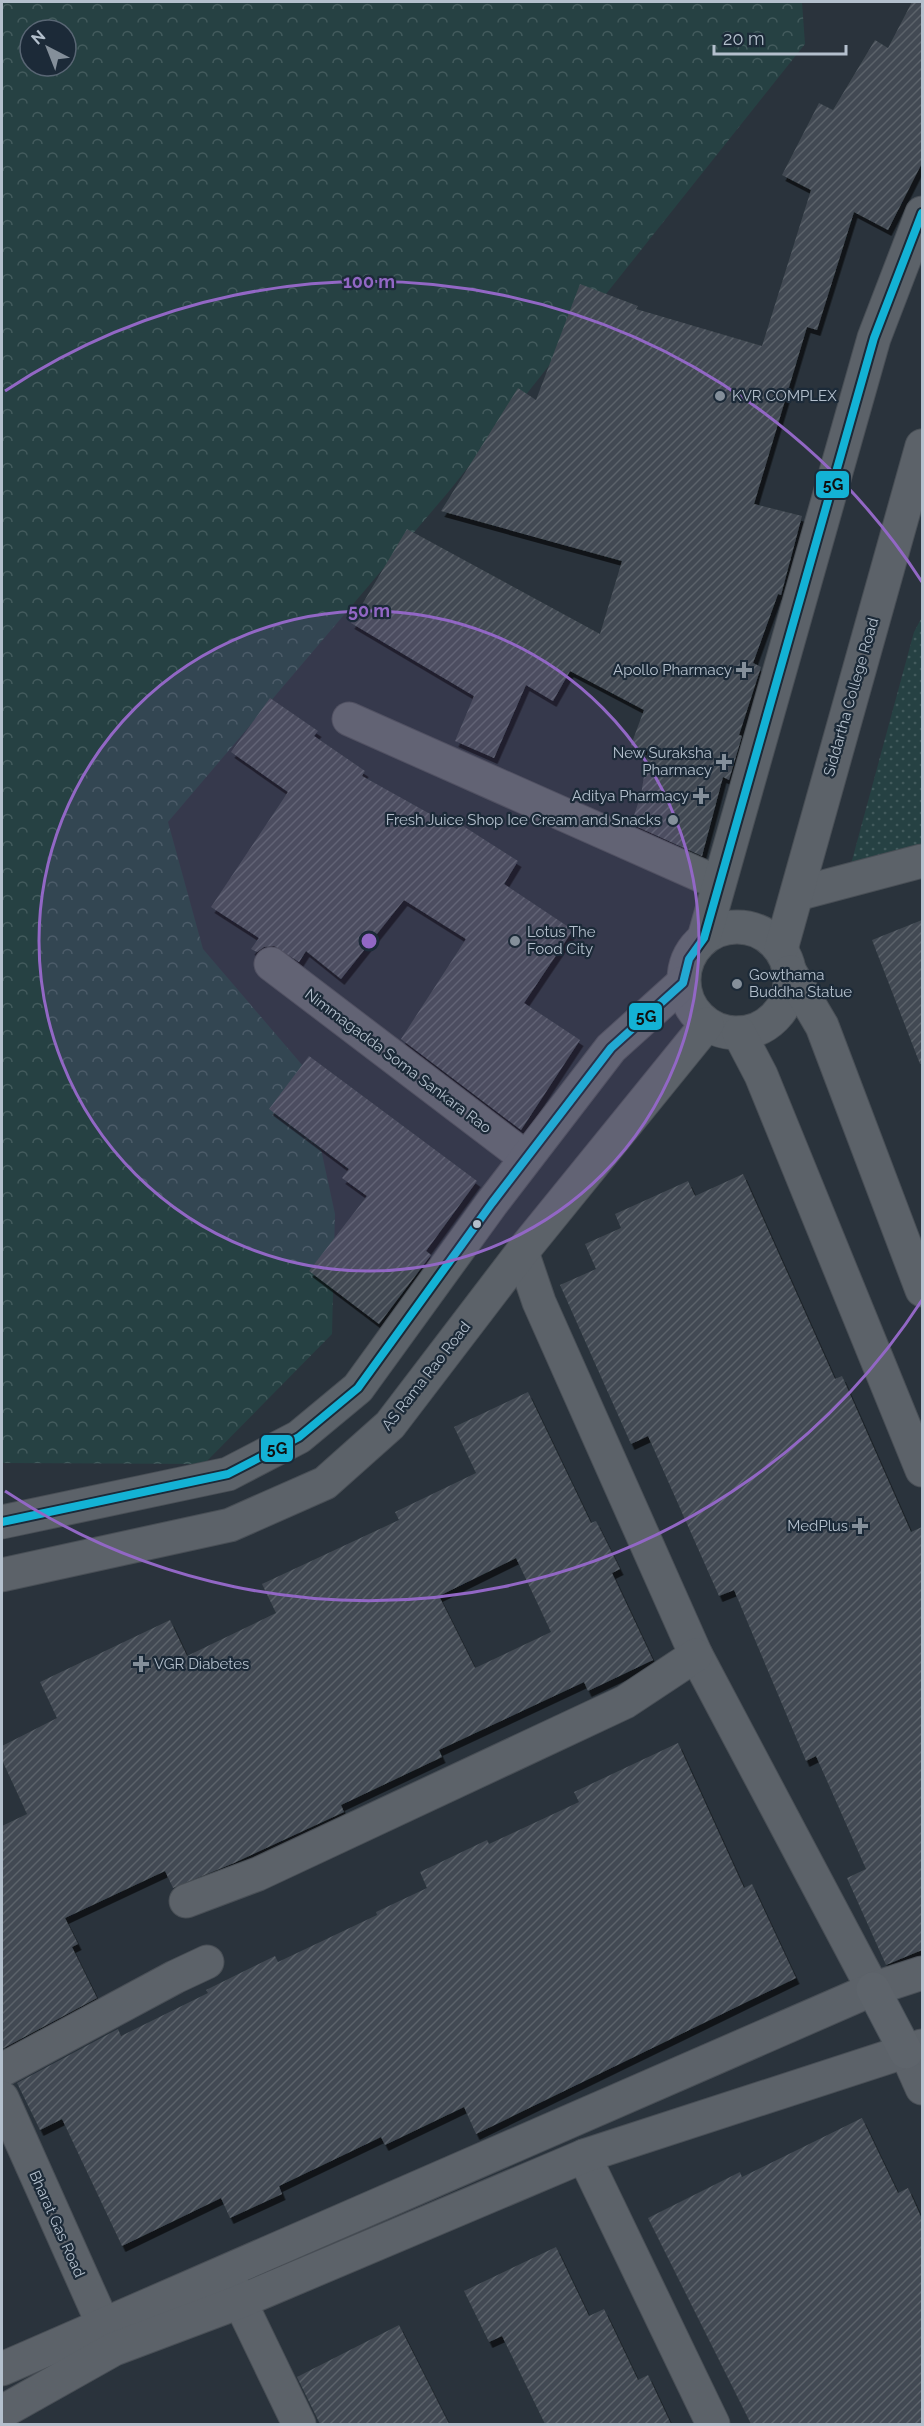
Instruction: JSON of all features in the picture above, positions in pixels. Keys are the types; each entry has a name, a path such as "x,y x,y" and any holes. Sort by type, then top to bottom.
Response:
{"main road":[{"path":"873,1989 914,2049"}],"street":[{"path":"704,938 874,338 922,213"},
{"name":"Siddartha College Road","path":"786,961 797,894 922,446"},
{"path":"349,720 718,884"},
{"path":"797,894 922,861"},
{"path":"786,961 788,994 778,1015 760,1028 739,1033 722,1032 695,1014 687,1000 683,983 685,966 693,950 704,938 719,929 736,926 754,929 769,936 786,961 822,1026 922,1290"},
{"name":"Nimmagadda Soma Sankara Rao","path":"270,964 526,1158"},
{"path":"2,1522 228,1474 299,1437 358,1388 526,1158 611,1048 683,983"},
{"name":"AS Rama Rao Road","path":"2,1575 230,1525 325,1483 390,1425 522,1252 707,1024"},
{"path":"739,1033 761,1075 922,1470"},
{"path":"522,1252 538,1302 696,1654 873,1989"},
{"path":"186,1901 258,1874 625,1702 696,1654"},
{"path":"2,2070 207,1962"},
{"path":"2,2412 107,2336 226,2271 873,1989 922,1973"},
{"path":"2,2369 107,2336 239,2301 584,2156 914,2049 922,2088"},
{"name":"Bharat Gas Road","path":"2,2098 107,2336"},
{"path":"584,2156 713,2424"},
{"path":"226,2271 299,2424"}],"green space":[{"path":"2,2 802,2 805,44 450,490 168,822 203,949 303,1066 335,1214 332,1334 204,1464 2,1463"},
{"path":"922,617 922,847 851,864 914,632"}],"building":[{"path":"912,2 922,2 922,163 888,230 854,212 817,330 807,327 754,504 802,516 781,595 778,594 753,663 761,667 739,735 742,736 729,780 723,777 702,856 631,824 641,795 648,751 631,745 644,710 570,671 553,701 526,685 494,758 455,741 474,696 351,623 407,529 600,634 622,561 441,511 518,388 536,400 580,284 638,306 636,309 762,346 811,190 782,175 819,103 833,110 875,40 888,48"},
{"path":"270,698 318,731 314,736 365,771 362,776 457,829 460,824 518,861 504,884 573,930 524,1003 580,1040 521,1130 401,1039 466,939 404,900 341,979 306,951 299,962 274,946 264,947 257,952 251,949 259,938 211,907 288,792 231,752"},
{"path":"922,920 922,1064 920,1064 872,940"},
{"path":"309,1056 477,1181 426,1251 431,1255 379,1324 309,1271 367,1196 342,1178 349,1169 269,1109"},
{"path":"743,1174 835,1379 842,1376 911,1532 922,1527 922,1950 886,1965 847,1878 866,1869 816,1756 806,1761 734,1590 719,1596 648,1436 631,1444 560,1285 596,1269 585,1244 621,1228 615,1214 688,1181 695,1196"},
{"path":"528,1392 591,1523 596,1521 620,1569 612,1573 653,1660 588,1691 584,1682 439,1750 442,1757 341,1805 344,1812 234,1863 173,1888 165,1871 65,1918 78,1944 72,1947 97,1998 2,2049 2,1826 27,1814 2,1760 2,1746 57,1718 40,1682 170,1620 187,1656 276,1613 262,1584 399,1520 395,1512 476,1473 454,1427","holes":["516,1558 551,1632 475,1668 439,1596"]},
{"path":"678,1743 744,1888 752,1884 796,1978 476,2134 464,2107 385,2145 381,2137 279,2186 282,2194 230,2218 221,2198 122,2246 62,2119 40,2130 17,2083 118,2029 121,2036 208,1993 206,1990 275,1956 278,1962 377,1915 376,1912 427,1888 420,1872 487,1840 489,1844 579,1802 574,1792"},
{"path":"862,2118 898,2193 908,2188 922,2219 922,2424 751,2424 648,2218 740,2172 742,2177"},
{"path":"556,2247 589,2316 604,2309 638,2380 648,2375 671,2424 545,2424 502,2336 489,2342 464,2291"},
{"path":"399,2325 449,2424 320,2424 297,2377"}],"transit line":[{"name":"5G","path":"2,1522 228,1474 299,1437 358,1388 492,1203 611,1048 683,983 689,959 704,938 874,338 922,213"}],"place":[{"name":"KVR COMPLEX","path":"720,396"},
{"name":"Apollo Pharmacy","path":"744,670"},
{"name":"New Suraksha Pharmacy","path":"724,762"},
{"name":"Aditya Pharmacy","path":"701,796"},
{"name":"Fresh Juice Shop Ice Cream and Snacks","path":"673,820"},
{"name":"Lotus The Food City","path":"515,941"},
{"name":"Gowthama Buddha Statue","path":"737,984"},
{"name":"MedPlus","path":"860,1526"},
{"name":"VGR Diabetes","path":"141,1664"}]}
